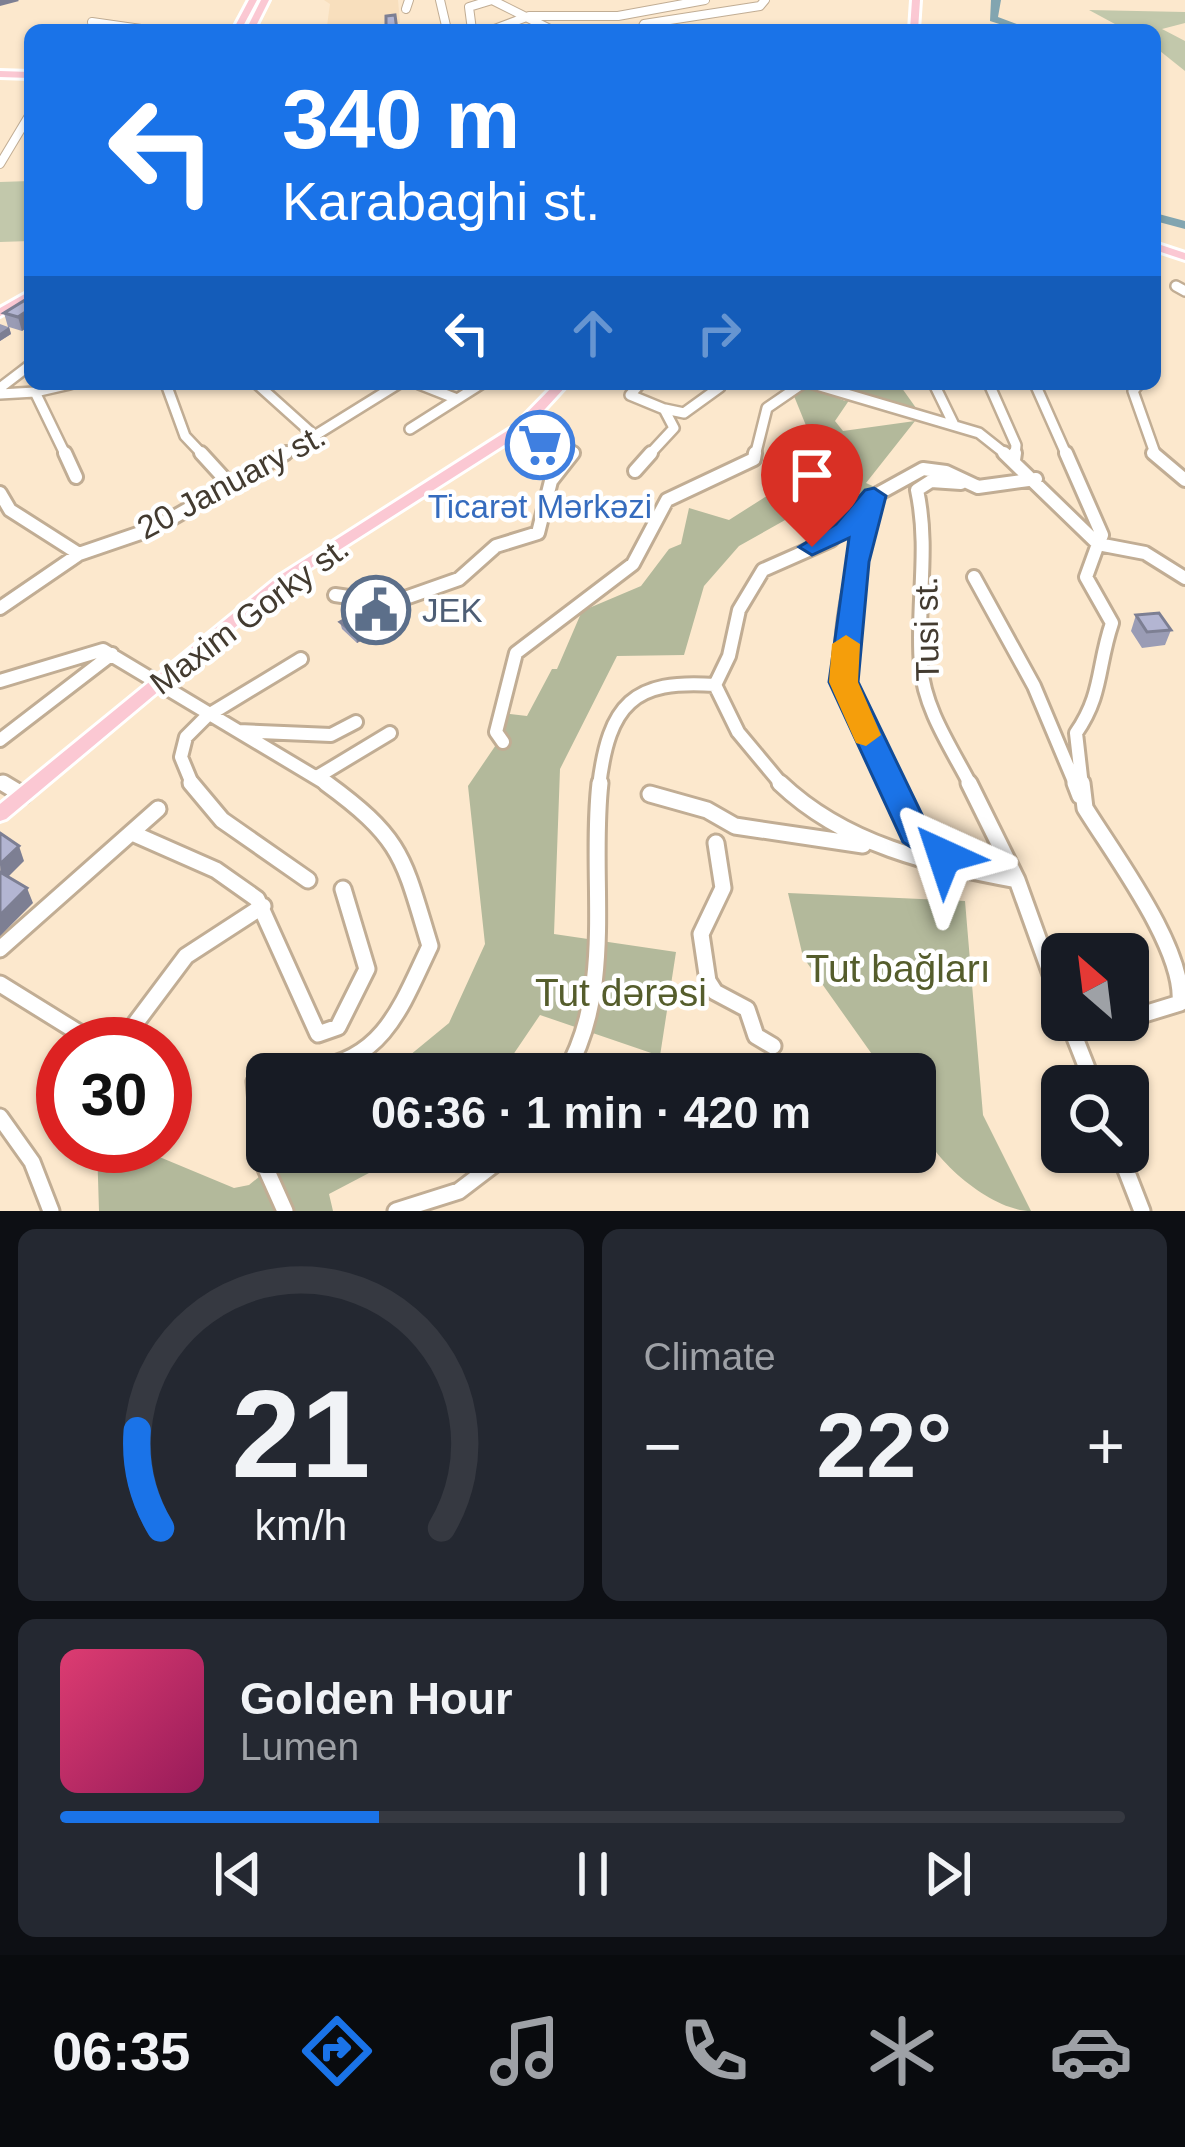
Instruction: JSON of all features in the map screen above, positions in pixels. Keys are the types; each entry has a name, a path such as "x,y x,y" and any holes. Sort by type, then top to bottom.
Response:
{"main road":[{"name":"Maxim Gorky st.","path":"0,814 284,579 524,425 556,390"}],"street":[{"path":"471,24 469,7 492,0 540,24"},
{"path":"508,24 526,17 618,16 705,0"},
{"path":"650,24 760,6 765,0"},
{"path":"92,22 106,24"},
{"path":"0,164 24,125"},
{"path":"0,391 24,370"},
{"path":"0,391 44,390"},
{"path":"168,390 185,436 232,487"},
{"path":"264,390 316,437"},
{"name":"20 January st.","path":"0,608 79,554 154,528 232,487 389,390"},
{"path":"434,390 457,399"},
{"path":"410,429 471,390"},
{"path":"635,390 630,395 684,413 716,390"},
{"path":"503,742 496,732 516,652 633,564 667,500 754,459 760,452 761,422 793,390"},
{"path":"834,390 980,433 1036,479 1097,544 1145,553 1185,578"},
{"path":"937,390 954,425"},
{"path":"992,390 1016,446 1014,460"},
{"path":"1038,390 1102,535 1082,565 1083,575 1112,623 1101,656 1097,703 1076,733 1085,808"},
{"path":"1134,390 1144,420 1142,441 1152,458 1185,480"},
{"path":"35,392 76,477"},
{"path":"635,471 674,428 664,409"},
{"path":"335,595 370,602 408,597 459,579 496,546 538,533 551,481 574,452 524,425"},
{"path":"874,846 812,813 774,783 730,724 715,686 729,656 740,610 763,570 831,540 874,496 923,469 946,472 963,484 1000,486 1036,479"},
{"name":"Tusi st.","path":"963,484 931,481 917,490 926,533 921,668 930,705 1014,874 1041,948"},
{"path":"0,493 10,510 79,554"},
{"path":"874,496 856,562 845,651 849,697 915,833 944,856 1014,874"},
{"path":"974,577 1034,686 1085,808 1184,971 1180,1003 1149,1012"},
{"path":"0,681 90,651 112,654 232,731 317,777 370,816 402,854 430,946 387,1033 363,1057 332,1071 271,1069 258,1075 254,1091 262,1162 283,1210"},
{"path":"0,740 112,654"},
{"path":"301,659 209,716 187,735 181,752 186,780 256,849 308,880"},
{"path":"575,1053 586,1031 597,931 593,799 610,736 622,711 646,690 682,683 715,686"},
{"path":"232,731 331,735 356,722"},
{"path":"317,777 390,733"},
{"path":"0,782 23,795"},
{"path":"650,794 707,810 734,826 874,846 1014,874"},
{"path":"0,949 158,809"},
{"path":"132,833 239,885 263,906 304,998 307,1022 326,1034 338,1027 367,969 343,889"},
{"path":"716,843 723,888 701,934 709,981 716,992 748,1010 756,1036 773,1046"},
{"path":"144,1017 171,971 201,942 252,921 263,906"},
{"path":"4,994 47,1017"},
{"path":"0,1117 32,1162 51,1211"},
{"path":"396,1211 459,1190 482,1173"},
{"path":"1127,1173 1142,1211"}],"shaded area":[{"path":"324,0 398,0 400,23 327,24 330,4"}],"green space":[{"path":"1089,10 1185,12 1185,23 1162,29 1185,41 1185,71 1161,52 1161,24 1115,24"},
{"path":"24,181 24,241 0,242 0,182"},
{"name":"Tut dərəsi","path":"800,390 819,390 845,401 849,396 833,390 903,390 921,415 852,396 835,421 843,431 915,421 866,483 877,488 842,515 803,510 739,546 704,586 684,655 617,656 560,769 554,934 676,952 660,1053 540,1015 514,1053 413,1053 449,1023 485,944 468,786 502,736 503,713 527,716 552,669 557,669 582,611 641,586 669,549 681,544 689,508 729,520 773,492 767,484 820,460 794,396"},
{"name":"Tut bağları","path":"788,893 965,901 983,1115 1031,1211 978,1190 936,1151 936,1053 871,1053 803,957"},
{"path":"192,1171 234,1188 249,1185 264,1173 369,1173 329,1194 333,1211 99,1211 98,1173"}],"building":[{"path":"24,301 24,313 18,317 4,313"},
{"path":"1159,613 1171,630 1147,632 1136,615"},
{"path":"349,617 365,630 356,635 340,622"},
{"path":"0,833 19,846 0,864"},
{"path":"0,872 27,888 0,915"}],"waterway":[{"path":"996,0 993,19 1009,24"},
{"path":"1161,219 1185,225"}],"slow traffic":[{"path":"846,644 843,682 866,735"}],"place":[{"name":"Ticarət Mərkəzi","path":"540,445"},
{"name":"JEK","path":"376,610"}],"route":[{"path":"812,547 845,530 874,496 856,562 843,682 915,833 944,856"}]}
